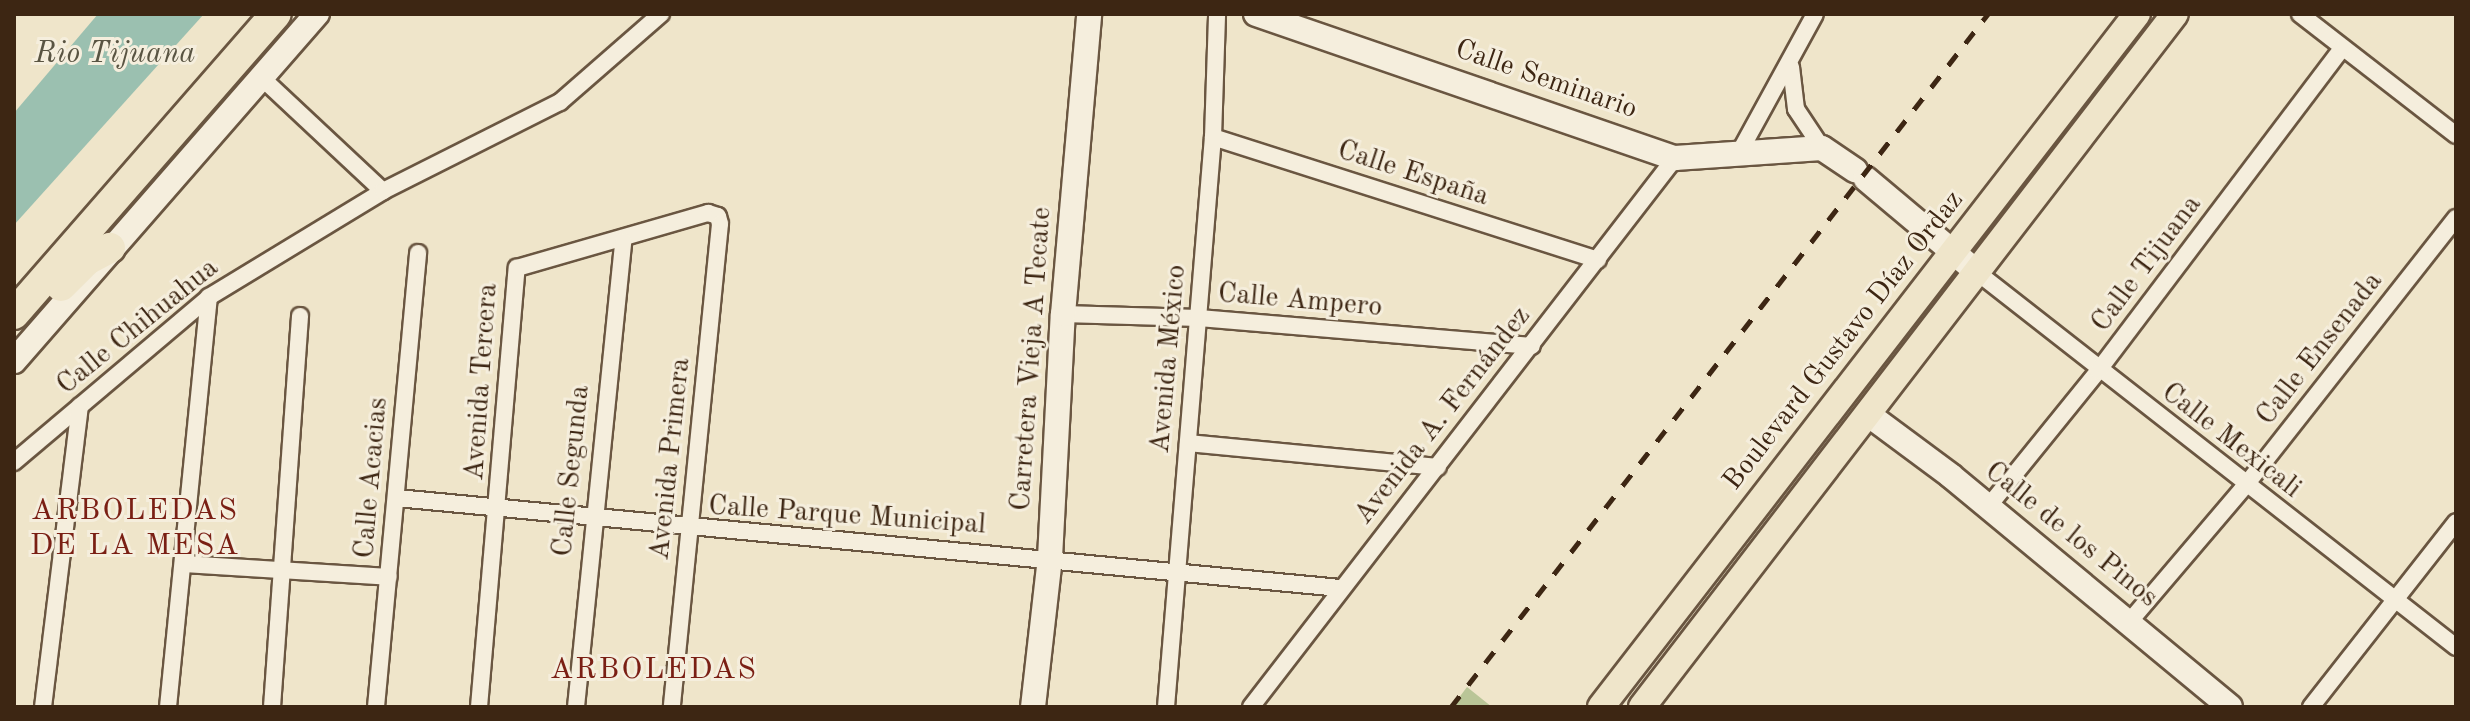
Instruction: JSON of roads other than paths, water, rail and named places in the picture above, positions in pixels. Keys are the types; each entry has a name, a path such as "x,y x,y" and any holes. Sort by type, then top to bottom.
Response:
{"highway":[{"path":"14,314 276,14"},
{"path":"14,332 87,260 110,248"}],"main road":[{"name":"Boulevard Gustavo Díaz Ordaz","path":"1601,707 2137,14"},
{"path":"1642,707 2175,14"}],"street":[{"path":"14,361 317,14"},
{"name":"Calle Chihuahua","path":"14,462 209,297 383,191 560,102 661,14"},
{"name":"Carretera Vieja A Tecate","path":"1033,707 1050,558 1063,314 1089,14"},
{"name":"Avenida México","path":"1166,707 1213,137 1217,14"},
{"name":"Calle Seminario","path":"1256,14 1675,158 1822,148"},
{"path":"1739,153 1791,66 1815,14"},
{"path":"2300,14 2456,135"},
{"name":"Calle Tijuana","path":"1988,507 2098,371 2342,48"},
{"path":"1791,66 1796,109 1822,148 1861,175 1978,273"},
{"path":"261,77 383,191"},
{"name":"Calle España","path":"1213,137 1598,260"},
{"name":"Avenida A. Fernández","path":"1251,707 1675,158"},
{"name":"Avenida Tercera","path":"479,707 500,506 517,268 623,241 708,213 718,216"},
{"name":"Avenida Primera","path":"672,707 691,530 718,216"},
{"name":"Calle Ensenada","path":"2130,621 2245,486 2456,218"},
{"name":"Calle Segunda","path":"576,707 592,516 623,241"},
{"name":"Calle Acacias","path":"376,707 418,253"},
{"name":"Calle Mexicali","path":"1978,273 2098,371 2456,647"},
{"path":"168,707 209,297"},
{"name":"Calle Ampero","path":"1063,314 1199,318 1532,346"},
{"path":"272,707 300,316"},
{"path":"43,707 80,406"},
{"name":"Calle de los Pinos","path":"1869,415 2130,621 2230,707"},
{"path":"1188,443 1438,467"},
{"name":"Calle Parque Municipal","path":"397,498 592,516 691,530 1179,569 1340,588"},
{"path":"2311,707 2456,522"},
{"path":"184,564 389,577"}],"water":[{"name":"Rio Tijuana","path":"98,14 204,14 14,225 14,113"}],"railway":[{"path":"1451,707 1988,14"}],"district":[{"name":"ARBOLEDAS DE LA MESA","path":"135,528"},
{"name":"ARBOLEDAS","path":"654,670"}]}
